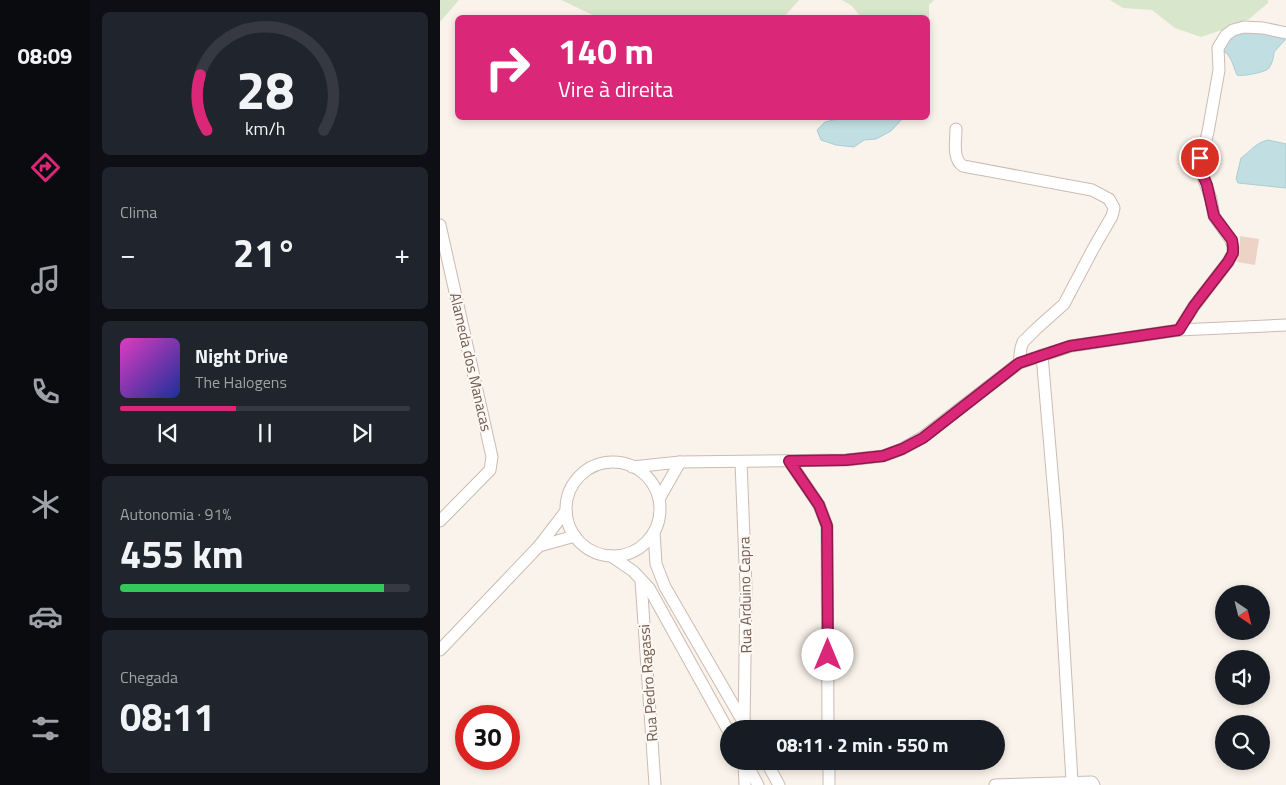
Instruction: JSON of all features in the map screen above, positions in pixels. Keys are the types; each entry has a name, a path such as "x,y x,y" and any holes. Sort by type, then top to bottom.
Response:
{"street":[{"path":"1179,330 1233,253 1232,240 1214,216 1209,192 1199,166 1208,132 1219,70 1218,48 1226,35 1244,27 1263,28 1286,34"},
{"path":"956,130 956,157 962,166 1092,190 1110,199 1114,208 1112,216 1064,304 1024,342 1021,348 1019,363"},
{"name":"Alameda dos Manacas","path":"440,225 492,457 490,470 440,522"},
{"path":"632,466 652,483 659,499 660,516 654,532 636,550 628,554 602,555 587,548 574,536 566,511 569,494 578,480 584,473 607,463 632,466 680,462 846,460 883,456 923,438 1019,363 1070,346 1179,330 1286,325"},
{"path":"1042,356 1057,530 1072,781"},
{"path":"789,461 819,505 827,526 828,720"},
{"path":"659,499 680,462"},
{"name":"Rua Arduino Capra","path":"741,462 746,588 745,720"},
{"path":"440,650 539,546 566,511"},
{"path":"654,532 656,564 665,587 740,720"},
{"path":"539,546 574,536"},
{"path":"611,556 633,571 649,588 722,720"},
{"name":"Rua Pedro Ragassi","path":"641,580 655,785"},
{"path":"744,770 745,785"},
{"path":"749,770 758,785"},
{"path":"771,770 780,785"},
{"path":"828,770 829,785"},
{"path":"995,785 1072,781 1092,782 1094,785"}],"green space":[{"path":"440,0 459,0 440,22"},
{"path":"561,0 799,0 786,15 593,15"},
{"path":"842,0 934,0 929,5 929,15 859,15 852,6"},
{"path":"1110,0 1268,0 1268,3 1249,19 1201,37 1175,28 1152,10 1123,8"}],"water":[{"path":"1247,32 1272,34 1285,40 1274,52 1272,62 1267,70 1254,74 1237,75 1229,57 1221,50 1231,38"},
{"path":"834,120 901,120 891,131 876,139 864,140 854,147 836,145 821,140 817,130 825,122"},
{"path":"1268,140 1286,144 1286,188 1238,183 1236,179 1241,158 1256,145"}],"building":[{"path":"1240,236 1259,239 1255,265 1237,262 1240,253"}],"route":[{"path":"828,655 827,526 819,505 789,461 846,460 883,456 923,438 1019,363 1070,346 1179,330 1233,253 1232,240 1214,216 1207,185 1199,166 1200,158"}]}
